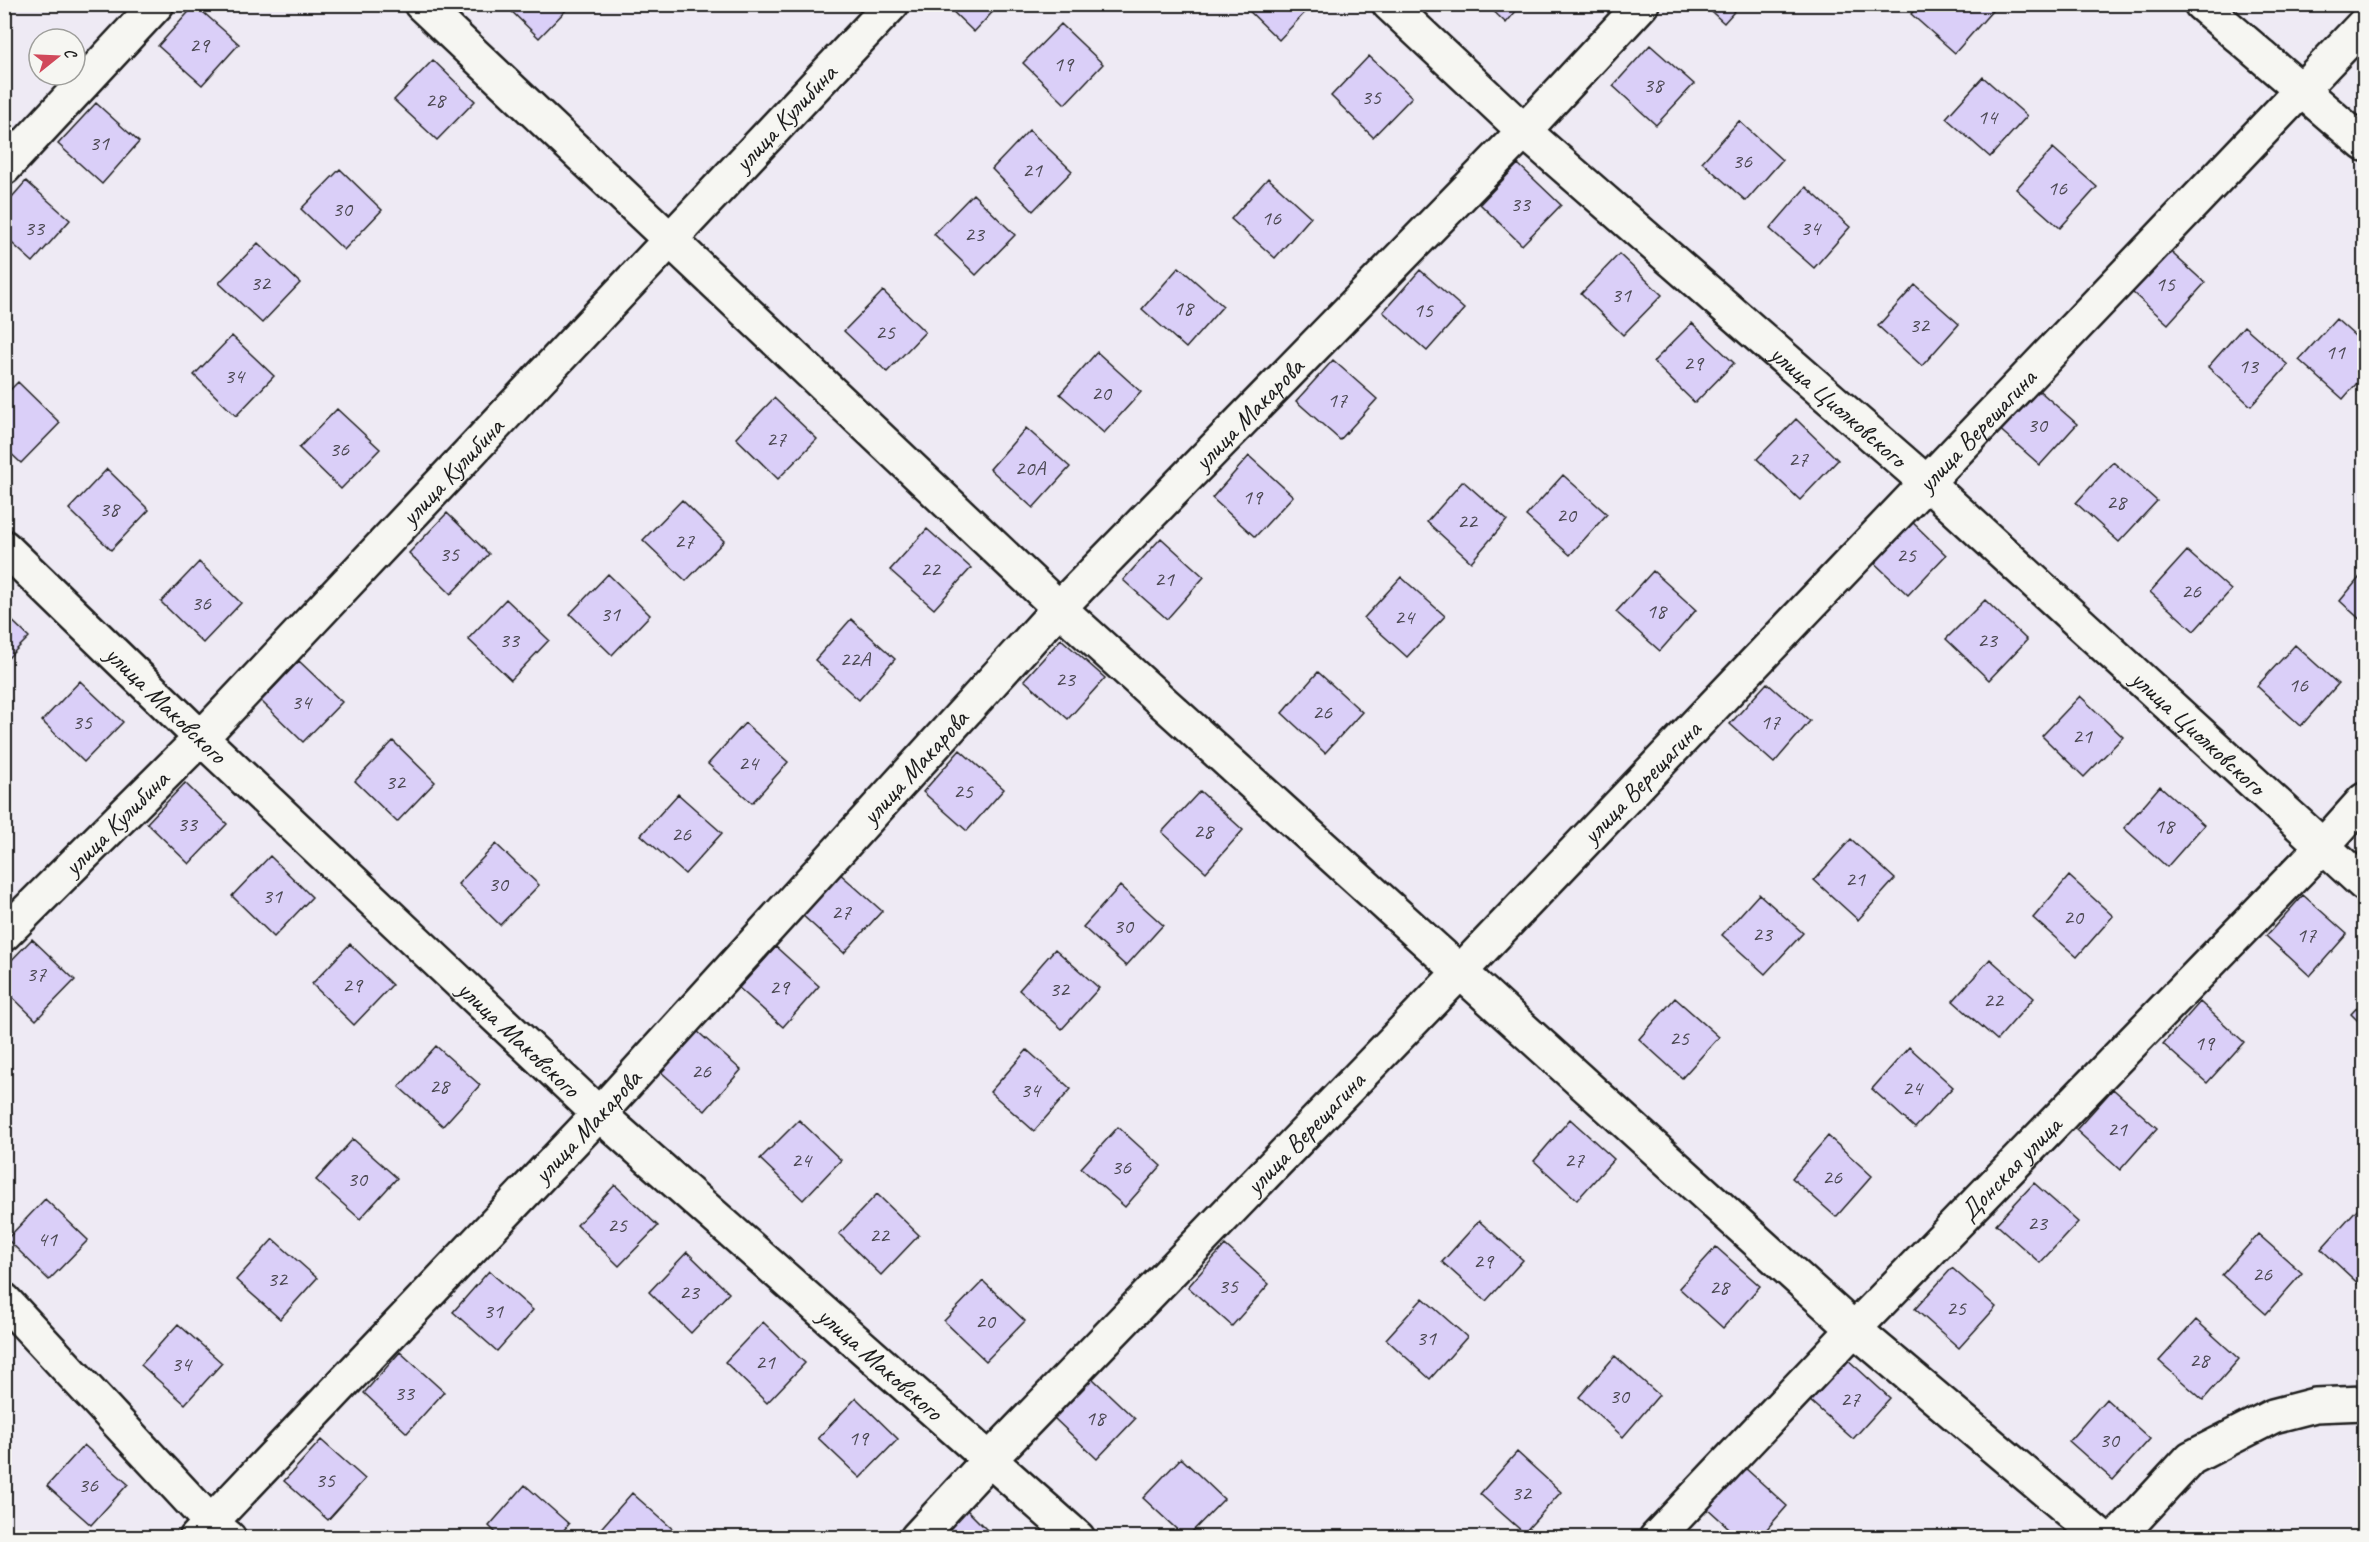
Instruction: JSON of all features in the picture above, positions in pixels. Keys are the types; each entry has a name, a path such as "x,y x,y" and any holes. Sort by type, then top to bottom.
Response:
{"street":[{"path":"4,168 157,4"},
{"path":"421,4 1059,608 1854,1329 2102,1538"},
{"name":"улица Кулибина","path":"4,934 201,738 892,4"},
{"name":"улица Циолковского","path":"1389,4 1524,131 1927,483 2364,884"},
{"name":"улица Макарова","path":"212,1533 1059,608 1524,131 1641,4"},
{"path":"2201,4 2364,144"},
{"name":"улица Верещагина","path":"917,1538 989,1460 1459,973 2364,24"},
{"name":"улица Маковского","path":"4,547 201,738 599,1113 1078,1538"},
{"name":"Донская улица","path":"1656,1538 1854,1329 2323,846 2364,800"},
{"path":"4,1300 212,1533"},
{"path":"2117,1538 2191,1458 2273,1416 2314,1405 2364,1403"}],"building":[{"path":"504,4 572,4 539,38"},
{"path":"945,4 1000,4 974,32"},
{"path":"1242,4 1313,4 1279,40"},
{"path":"1486,4 1522,4 1506,23"},
{"path":"1703,4 1741,4 1724,23"},
{"path":"1919,4 1985,4 1992,11 1955,53 1911,14"},
{"path":"195,5 239,44 202,85 158,46"},
{"path":"1061,24 1103,64 1065,104 1023,63"},
{"path":"1650,45 1694,84 1656,125 1613,86"},
{"path":"1369,56 1412,97 1373,137 1331,96"},
{"path":"433,60 475,101 437,140 394,100"},
{"path":"1983,77 2027,116 1990,157 1946,118"},
{"path":"96,103 139,142 102,184 58,144"},
{"path":"1739,121 1782,160 1746,201 1702,162"},
{"path":"1029,130 1072,171 1033,211 992,169"},
{"path":"2053,148 2097,187 2060,228 2016,189"},
{"path":"1518,164 1561,205 1522,245 1480,204"},
{"path":"340,169 382,210 344,250 301,209"},
{"path":"1268,178 1311,217 1275,258 1231,219"},
{"path":"26,181 70,220 33,262 4,236 4,206"},
{"path":"1806,187 1850,227 1814,268 1770,229"},
{"path":"973,194 1015,235 976,275 934,234"},
{"path":"258,243 300,283 262,323 219,283"},
{"path":"2162,244 2205,283 2168,324 2124,285"},
{"path":"1619,254 1662,295 1623,335 1581,294"},
{"path":"1179,267 1223,306 1186,348 1142,309"},
{"path":"1420,270 1464,309 1427,351 1383,312"},
{"path":"1915,285 1959,324 1922,366 1878,326"},
{"path":"883,291 925,332 887,372 844,331"},
{"path":"2336,319 2364,344 2364,375 2343,399 2299,360"},
{"path":"1692,323 1734,363 1695,403 1653,362"},
{"path":"2244,326 2288,365 2251,406 2208,367"},
{"path":"232,336 274,376 236,416 194,375"},
{"path":"1097,352 1141,392 1104,433 1060,394"},
{"path":"1333,360 1377,399 1340,440 1296,401"},
{"path":"18,382 60,423 21,463 4,447 4,396"},
{"path":"2033,385 2077,424 2040,465 1996,426"},
{"path":"774,398 817,439 778,479 736,438"},
{"path":"337,409 380,449 341,489 299,448"},
{"path":"1796,419 1838,460 1800,500 1757,459"},
{"path":"1026,428 1070,467 1033,508 990,469"},
{"path":"1249,456 1293,496 1255,537 1212,498"},
{"path":"2113,462 2157,501 2119,542 2076,503"},
{"path":"107,469 149,510 111,550 69,509"},
{"path":"1563,475 1607,514 1570,555 1526,516"},
{"path":"1463,481 1507,520 1471,562 1427,522"},
{"path":"682,500 724,541 686,581 643,540"},
{"path":"447,513 489,554 451,594 409,553"},
{"path":"1904,514 1946,555 1908,595 1865,554"},
{"path":"927,529 971,568 934,609 890,570"},
{"path":"1161,538 1204,577 1167,619 1123,580"},
{"path":"2187,551 2231,590 2194,631 2150,592"},
{"path":"199,562 241,603 203,643 161,602"},
{"path":"1653,571 1696,610 1660,651 1616,612"},
{"path":"2364,572 2364,623 2340,601"},
{"path":"608,574 650,615 612,655 570,614"},
{"path":"1401,577 1445,616 1407,657 1364,618"},
{"path":"506,599 549,640 511,680 468,639"},
{"path":"1985,600 2027,640 1989,680 1946,639"},
{"path":"4,613 29,637 4,662"},
{"path":"851,619 895,659 859,700 815,660"},
{"path":"1061,639 1105,678 1068,719 1024,680"},
{"path":"2295,645 2338,684 2301,726 2257,686"},
{"path":"299,661 342,702 303,742 261,701"},
{"path":"1318,672 1362,712 1325,753 1282,713"},
{"path":"80,681 123,722 84,762 42,721"},
{"path":"1767,683 1810,721 1774,763 1730,724"},
{"path":"2080,696 2123,737 2084,777 2042,736"},
{"path":"745,723 788,762 752,803 708,764"},
{"path":"393,741 435,782 397,822 355,781"},
{"path":"960,750 1004,789 967,831 923,792"},
{"path":"185,783 227,824 189,864 147,823"},
{"path":"2160,786 2204,825 2167,867 2124,828"},
{"path":"1200,791 1243,830 1206,872 1162,832"},
{"path":"678,794 722,833 685,874 641,835"},
{"path":"1851,839 1895,879 1858,920 1814,880"},
{"path":"496,844 539,885 500,925 458,884"},
{"path":"270,856 312,897 274,937 232,896"},
{"path":"838,872 882,911 844,953 801,914"},
{"path":"2069,876 2113,916 2077,957 2033,918"},
{"path":"1120,886 1163,925 1126,966 1083,927"},
{"path":"1759,894 1803,933 1765,974 1722,935"},
{"path":"2303,895 2347,934 2310,976 2266,936"},
{"path":"32,939 75,980 36,1020 4,989 4,968"},
{"path":"350,944 392,985 354,1025 312,984"},
{"path":"776,947 819,986 783,1027 739,988"},
{"path":"1055,949 1099,988 1062,1029 1019,990"},
{"path":"1990,959 2034,998 1997,1040 1953,1001"},
{"path":"1675,998 1719,1037 1682,1078 1639,1039"},
{"path":"2364,1000 2364,1027 2351,1014"},
{"path":"2200,1002 2244,1042 2207,1083 2163,1044"},
{"path":"697,1031 741,1070 705,1111 661,1072"},
{"path":"436,1046 480,1085 443,1126 399,1087"},
{"path":"1909,1047 1953,1087 1915,1128 1872,1089"},
{"path":"1027,1050 1071,1089 1034,1131 990,1092"},
{"path":"2113,1089 2157,1128 2120,1170 2076,1130"},
{"path":"1570,1119 1614,1159 1577,1200 1534,1161"},
{"path":"799,1120 841,1160 803,1200 760,1159"},
{"path":"1118,1127 1161,1166 1125,1207 1081,1168"},
{"path":"1828,1136 1872,1176 1836,1217 1792,1178"},
{"path":"353,1139 397,1178 360,1219 316,1180"},
{"path":"2034,1183 2078,1222 2040,1263 1996,1224"},
{"path":"615,1185 658,1226 619,1266 577,1225"},
{"path":"877,1194 919,1235 881,1275 839,1234"},
{"path":"45,1199 88,1240 49,1280 7,1239"},
{"path":"2358,1208 2364,1214 2364,1289 2321,1249"},
{"path":"1479,1221 1523,1260 1486,1301 1442,1262"},
{"path":"2258,1234 2302,1273 2266,1314 2222,1275"},
{"path":"273,1239 317,1278 280,1319 236,1280"},
{"path":"1225,1245 1269,1284 1232,1326 1188,1287"},
{"path":"1716,1247 1760,1286 1723,1328 1679,1288"},
{"path":"687,1252 729,1293 691,1333 649,1292"},
{"path":"1952,1268 1996,1307 1959,1348 1915,1309"},
{"path":"489,1271 533,1310 497,1351 453,1312"},
{"path":"983,1281 1025,1321 986,1361 944,1321"},
{"path":"1423,1298 1467,1337 1430,1379 1386,1339"},
{"path":"2196,1320 2239,1359 2203,1400 2159,1361"},
{"path":"763,1322 805,1363 767,1403 725,1362"},
{"path":"178,1324 222,1363 185,1404 141,1365"},
{"path":"400,1352 444,1392 407,1433 364,1393"},
{"path":"1615,1356 1659,1395 1623,1437 1579,1397"},
{"path":"1847,1359 1890,1398 1853,1439 1809,1400"},
{"path":"1092,1378 1135,1419 1097,1459 1054,1418"},
{"path":"856,1398 898,1439 860,1478 818,1438"},
{"path":"2106,1399 2150,1439 2113,1480 2069,1441"},
{"path":"321,1440 365,1479 328,1520 284,1481"},
{"path":"84,1445 128,1484 91,1525 47,1486"},
{"path":"1517,1452 1561,1492 1524,1533 1480,1494"},
{"path":"1181,1458 1224,1499 1186,1538 1143,1498"},
{"path":"1743,1466 1787,1506 1759,1538 1740,1538 1706,1507"},
{"path":"525,1485 569,1524 557,1538 501,1538 489,1526"},
{"path":"632,1493 676,1532 671,1538 600,1538 596,1534"},
{"path":"965,1508 995,1538 937,1538"}]}
